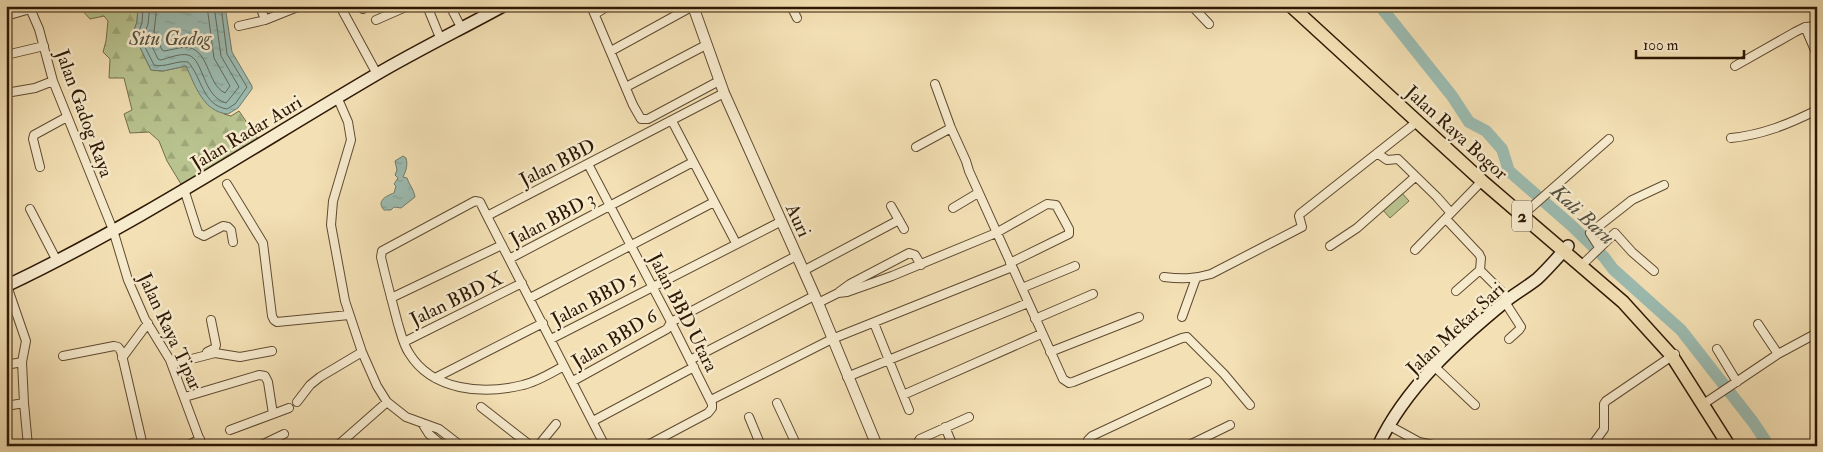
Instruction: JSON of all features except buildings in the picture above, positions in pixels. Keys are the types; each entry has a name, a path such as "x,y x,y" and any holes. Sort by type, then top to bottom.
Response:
{"highway":[{"name":"Jalan Raya Bogor","path":"1291,6 1482,181 1566,249 1623,302 1674,354"},
{"name":"Jalan Raya Bogor","path":"1303,6 1527,210 1535,223"},
{"name":"Jalan Raya Bogor","path":"1566,249 1589,258 1659,330 1674,354 1710,400 1737,446"},
{"name":"Jalan Raya Bogor","path":"1710,400 1729,446"}],"main road":[{"name":"Jalan Radar Auri","path":"7,286 113,230 338,99 377,74 503,6"},
{"name":"Jalan Mekar Sari","path":"1378,446 1388,425 1400,407 1434,366 1507,301 1538,278 1566,249"}],"street":[{"path":"260,6 265,20"},
{"path":"239,26 265,20 300,6"},
{"path":"340,6 377,74"},
{"path":"376,20 408,6"},
{"path":"427,6 441,40"},
{"path":"450,6 462,29"},
{"path":"608,6 593,10 640,118 644,120 719,81"},
{"path":"611,51 693,6"},
{"name":"Auri","path":"693,6 724,93 816,300 877,446"},
{"path":"791,6 797,18"},
{"path":"1192,6 1209,24"},
{"path":"6,16 30,7"},
{"name":"Jalan Gadog Raya","path":"30,7 44,46 53,82 113,230"},
{"path":"1735,66 1805,27 1817,26"},
{"path":"1805,27 1817,55"},
{"path":"626,87 706,45"},
{"path":"6,55 44,46"},
{"path":"6,93 35,88 53,82"},
{"path":"934,84 978,193 1063,379 1069,383 1182,338 1187,338 1224,374 1250,405"},
{"name":"Jalan BBD","path":"487,216 724,93"},
{"path":"338,99 348,122 351,140 334,201 331,225 349,315 362,352 377,386 387,402 406,417 439,429 461,446"},
{"path":"1731,138 1744,137 1774,129 1817,110"},
{"path":"40,167 33,139 34,135 67,117"},
{"path":"672,121 736,244"},
{"path":"1164,277 1186,280 1211,274 1302,227 1300,214 1418,121"},
{"path":"916,147 951,128"},
{"path":"1527,210 1609,139"},
{"path":"1377,154 1387,160 1398,159 1437,197 1448,216 1479,254 1481,258 1480,270 1456,291"},
{"name":"Jalan BBD 3","path":"509,259 693,162"},
{"name":"Jalan BBD Utara","path":"588,164 711,400 712,408 708,413 646,446"},
{"path":"1330,246 1357,228 1415,177"},
{"path":"1415,250 1482,181"},
{"path":"228,184 264,246 274,320 277,322 349,315"},
{"path":"1599,247 1590,233 1632,200 1664,185"},
{"path":"184,189 198,233 204,236 223,226 228,227 231,230 233,242"},
{"path":"953,208 978,193"},
{"path":"564,366 535,381 508,388 466,388 454,386 435,378 413,359 404,342 381,257 382,251 475,201 481,203 605,446"},
{"path":"530,298 714,202"},
{"path":"593,421 692,363 816,300 847,292 921,265 996,233 1051,204 1058,207 1070,229 1068,235 1011,265 832,340 711,400"},
{"path":"891,206 904,230"},
{"path":"30,209 57,261"},
{"path":"803,271 899,220"},
{"name":"Jalan BBD 5","path":"551,339 780,222"},
{"name":"Jalan Raya Tipar","path":"113,230 128,280 148,323 171,362 201,442"},
{"path":"1589,258 1615,233 1632,252 1654,271"},
{"path":"391,298 502,245"},
{"path":"838,293 850,284 911,253 921,265"},
{"name":"Jalan BBD 6","path":"572,381 667,329 671,322 796,256"},
{"path":"886,265 892,276"},
{"path":"1022,288 1075,266"},
{"path":"1480,270 1507,301 1521,328 1509,339"},
{"path":"1182,317 1196,278"},
{"name":"Jalan BBD X","path":"404,342 522,283"},
{"path":"7,286 26,341 22,362 28,446"},
{"path":"1035,319 1093,294"},
{"path":"847,376 889,361 1028,303"},
{"path":"1050,352 1139,317"},
{"path":"171,362 211,351 214,348 216,345 211,320"},
{"path":"122,358 148,323"},
{"path":"435,378 543,323"},
{"path":"874,323 909,410"},
{"path":"1758,324 1778,354"},
{"path":"1710,400 1778,354 1817,333"},
{"path":"903,395 1041,334"},
{"path":"62,356 116,346 120,350 143,446"},
{"path":"1717,349 1735,383"},
{"path":"171,362 215,353 240,357 272,351"},
{"path":"297,402 310,385 320,377 362,352"},
{"path":"1593,444 1604,429 1604,404 1606,401 1674,354"},
{"path":"6,365 22,362"},
{"path":"1434,366 1475,405"},
{"path":"185,397 262,375 265,376 268,382 273,414"},
{"path":"1086,446 1092,436 1207,382"},
{"path":"337,446 387,402"},
{"path":"6,406 24,403"},
{"path":"777,403 797,446"},
{"path":"481,407 531,446"},
{"path":"230,430 289,408"},
{"path":"748,417 761,446"},
{"path":"920,446 918,442 920,439 969,417"},
{"path":"422,423 429,434 443,446"},
{"path":"538,446 556,424"},
{"path":"1187,446 1230,425"},
{"path":"1388,425 1419,442 1438,446"},
{"path":"945,427 953,446"},
{"path":"259,446 284,434"},
{"path":"187,446 201,442"}],"green space":[{"path":"81,6 138,6 137,22 133,33 151,70 163,71 186,66 224,114 231,116 239,111 261,143 184,189 167,161 159,141 149,132 130,133 124,114 132,110 124,78 109,78 110,59 103,52 108,21 104,16 90,19 81,9"},
{"path":"1401,192 1409,201 1390,218 1382,209"}],"water":[{"name":"Situ Gadog","path":"138,6 225,6 232,52 252,86 252,89 238,108 228,114 212,108 201,96 186,66 163,71 151,70 133,33 137,22"},
{"path":"403,156 406,158 407,163 403,177 407,178 415,197 401,208 394,207 391,210 384,210 381,204 382,201 385,197 394,193 396,186 394,184 398,178 395,175 397,170 395,161"}],"waterway":[{"name":"Kali Baru","path":"1380,6 1452,96 1469,122 1486,131 1502,149 1509,171 1572,226 1604,257 1613,269 1681,330 1753,422 1769,446"}]}
